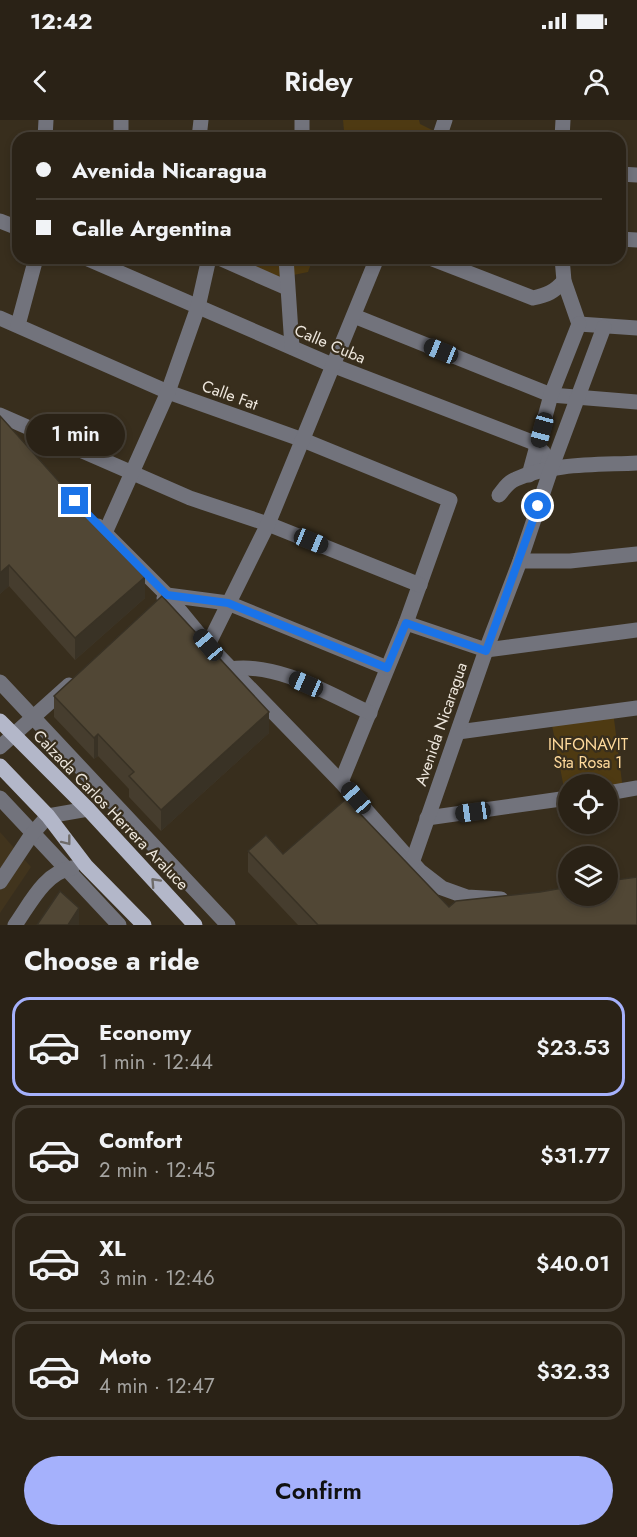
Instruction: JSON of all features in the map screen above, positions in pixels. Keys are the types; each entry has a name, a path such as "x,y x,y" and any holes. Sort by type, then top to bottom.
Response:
{"main road":[{"name":"Calzada Carlos Herrera Araluce","path":"0,721 88,809 195,925"},
{"path":"0,766 48,816 86,866 144,925"}],"street":[{"path":"18,325 34,264"},
{"name":"Calle Cuba","path":"100,264 332,365 532,442 537,447"},
{"path":"105,533 168,392 198,307 208,264"},
{"path":"233,264 287,288"},
{"path":"286,264 292,347"},
{"path":"208,645 268,524 375,264"},
{"path":"446,264 533,297 545,296 555,291 564,281"},
{"path":"529,475 550,395 579,324 564,281 562,264"},
{"path":"354,315 550,395 637,402"},
{"name":"Calle Fat","path":"0,318 168,392 303,440 450,500 420,585"},
{"path":"579,324 637,328"},
{"name":"Avenida Nicaragua","path":"412,863 551,469 604,327"},
{"path":"0,415 190,498 268,524 420,585 341,782"},
{"path":"0,420 16,437"},
{"path":"537,447 543,452 551,469"},
{"path":"499,495 515,479 551,469 637,463"},
{"path":"89,516 167,595 208,645 341,782 412,863 442,888 467,897 496,899 517,896"},
{"path":"520,561 570,561 637,554"},
{"path":"150,610 167,595 228,603 387,668"},
{"path":"406,623 486,651 637,630"},
{"path":"230,669 246,666 284,674 370,713"},
{"path":"0,747 84,672"},
{"path":"0,682 228,925"},
{"path":"459,732 637,708"},
{"path":"618,791 637,788"},
{"path":"0,798 119,925"},
{"path":"427,818 558,799"},
{"path":"0,882 32,834 48,816 88,809"},
{"path":"15,925 51,876 65,869 86,866"}],"shaded area":[{"path":"0,832 31,867 0,913"}],"green space":[{"path":"343,120 419,120 420,124 436,132 343,132"},
{"path":"246,264 311,264 308,272 279,278"},
{"name":"INFONAVIT Sta Rosa 1","path":"613,711 623,790 618,791 618,774 561,774 551,720"}],"building":[{"path":"0,416 145,577 75,638 9,565 0,573"},
{"path":"162,596 269,712 161,810 129,776 134,772 98,734 94,738 54,696"},
{"path":"346,799 449,907 456,901 558,889 558,906 618,906 618,880 637,877 637,925 318,925 248,851 266,835 283,854"},
{"path":"60,891 79,908 68,925 37,925"}],"route":[{"path":"75,501 167,595 228,603 387,668 406,623 486,651 538,506"}]}
